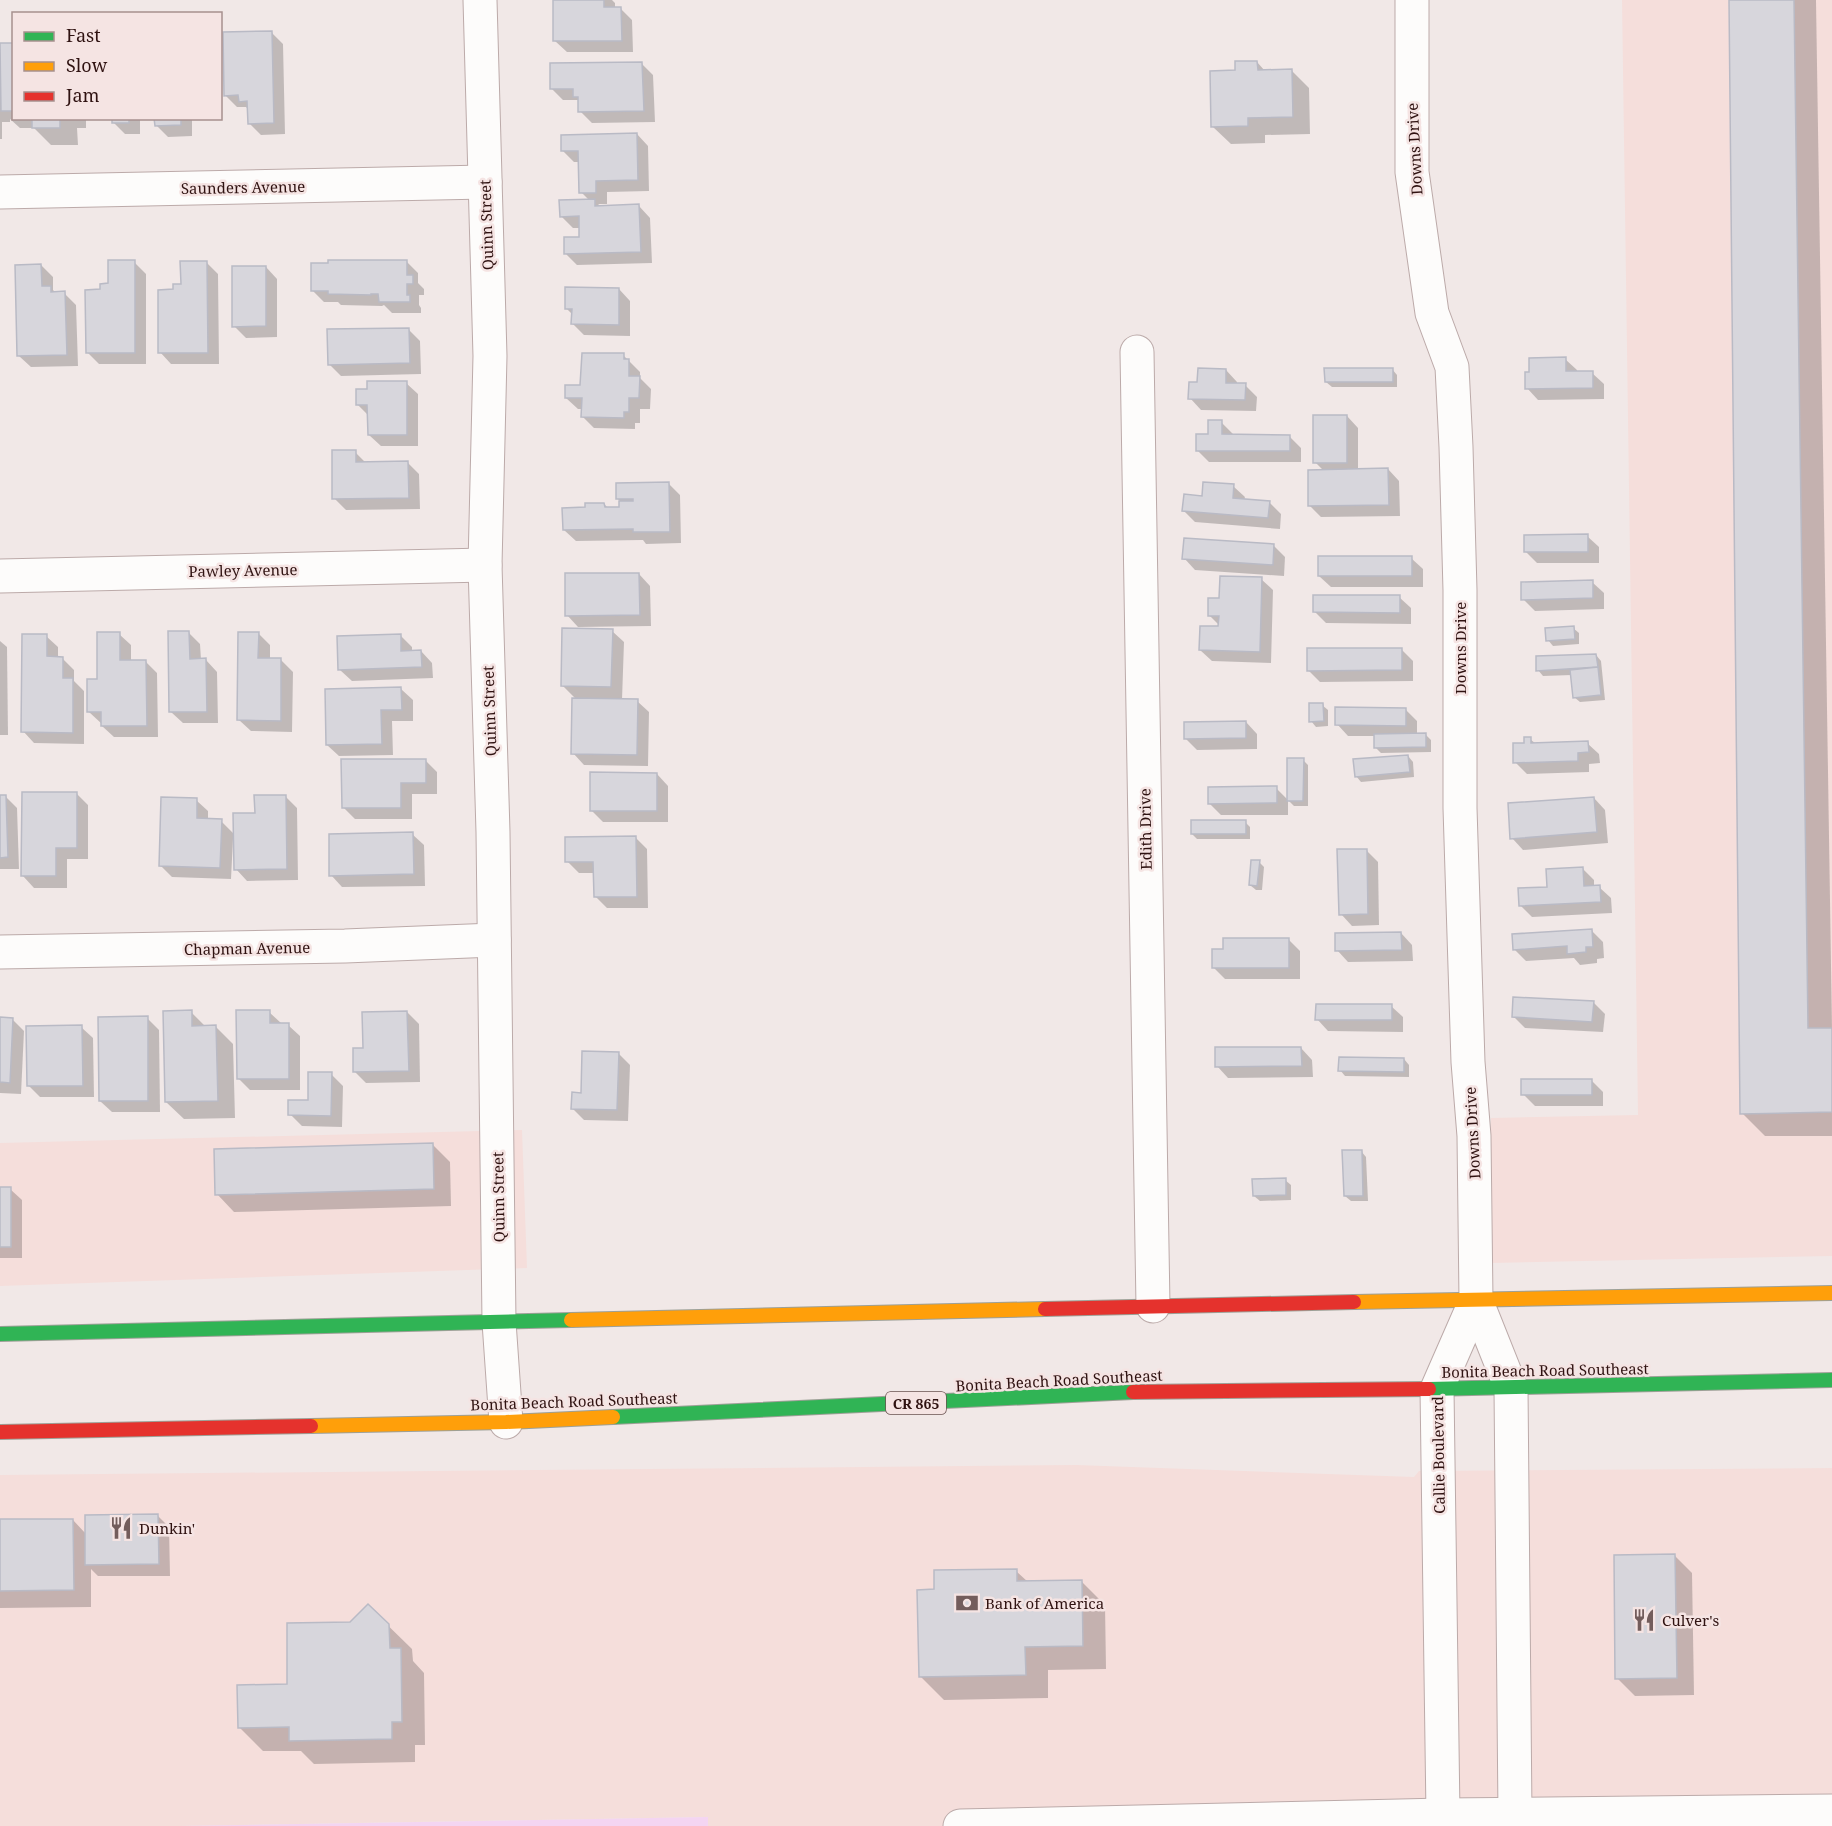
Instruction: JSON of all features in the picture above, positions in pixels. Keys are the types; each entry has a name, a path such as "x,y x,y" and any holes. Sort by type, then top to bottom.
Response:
{"main road":[{"path":"0,1334 1154,1306 1832,1293"},
{"name":"Bonita Beach Road Southeast","path":"0,1432 506,1422 1160,1391 1511,1388 1832,1380"}],"street":[{"name":"Quinn Street","path":"480,0 490,356 485,565 493,832 499,1322 506,1422"},
{"name":"Downs Drive","path":"1412,0 1412,172 1432,313 1452,367 1456,447 1460,590 1460,808 1468,1062 1474,1136 1476,1300"},
{"name":"Saunders Avenue","path":"0,192 485,182"},
{"name":"Edith Drive","path":"1137,352 1154,1306"},
{"name":"Pawley Avenue","path":"0,576 485,565"},
{"name":"Chapman Avenue","path":"0,952 345,946 494,940"},
{"path":"1476,1300 1511,1388 1515,1815"},
{"name":"Callie Boulevard","path":"1443,1815 1437,1389 1476,1300"},
{"path":"960,1826 1443,1815 1832,1811"}],"shaded area":[{"path":"1622,0 1832,0 1832,1256 1491,1263 1491,1118 1638,1115"},
{"path":"522,1130 527,1268 0,1286 0,1143"},
{"path":"1076,1465 1414,1477 1419,1471 1832,1468 1832,1826 708,1826 707,1817 180,1826 0,1826 0,1475"},
{"path":"708,1817 708,1826 180,1826"}],"building":[{"path":"553,0 604,0 604,7 621,7 622,41 553,41"},
{"path":"1729,0 1794,0 1808,1028 1832,1028 1832,1112 1740,1114"},
{"path":"272,31 274,123 248,124 247,101 239,102 238,95 224,96 223,32"},
{"path":"0,43 12,43 12,111 1,111"},
{"path":"1235,61 1257,61 1258,70 1292,69 1293,117 1248,118 1248,126 1211,127 1210,71 1235,70"},
{"path":"642,62 644,111 578,112 578,97 573,97 573,89 550,89 550,63"},
{"path":"32,120 60,120 60,128 32,128"},
{"path":"112,120 129,120 129,123 112,123"},
{"path":"154,120 181,120 181,125 155,126"},
{"path":"637,133 638,180 596,181 596,193 579,193 578,151 561,151 561,135"},
{"path":"595,199 595,206 639,204 641,252 564,254 564,237 579,237 579,216 560,217 559,200"},
{"path":"108,260 135,260 135,353 86,353 85,290 100,289 100,284 108,283"},
{"path":"328,260 407,260 407,275 413,275 413,284 407,284 407,295 410,295 410,302 379,302 378,294 328,294 328,291 311,291 311,263 328,263"},
{"path":"180,261 207,261 208,353 158,353 158,290 173,289 173,284 181,284"},
{"path":"41,264 42,286 51,286 51,292 65,291 67,355 17,356 15,265"},
{"path":"232,266 266,266 266,326 232,327"},
{"path":"565,287 619,288 619,325 571,324 572,309 565,309"},
{"path":"409,328 410,363 328,365 327,329"},
{"path":"582,353 624,353 624,359 629,359 629,376 640,376 639,398 629,398 629,412 624,412 624,418 581,417 582,398 565,398 565,385 580,385"},
{"path":"1566,357 1566,371 1593,371 1593,388 1525,389 1525,372 1529,372 1529,358"},
{"path":"1198,368 1226,369 1226,383 1246,383 1245,400 1188,399 1189,382 1197,382"},
{"path":"1324,368 1393,368 1393,382 1325,382"},
{"path":"367,381 407,381 407,435 368,435 367,405 356,405 356,389 367,389"},
{"path":"1313,415 1347,415 1347,463 1313,463"},
{"path":"1208,420 1222,420 1222,434 1290,435 1290,451 1196,451 1196,434 1208,434"},
{"path":"332,450 356,450 356,462 408,461 409,498 332,499"},
{"path":"1388,468 1389,505 1308,506 1308,470"},
{"path":"669,482 670,532 633,532 633,529 563,530 562,508 585,507 585,503 604,503 605,507 619,507 619,501 633,501 633,499 616,499 616,483"},
{"path":"1203,482 1234,484 1233,498 1270,501 1268,518 1182,511 1184,494 1202,496"},
{"path":"1588,534 1588,552 1524,552 1524,535"},
{"path":"1184,538 1274,544 1273,565 1182,559"},
{"path":"1318,556 1412,556 1412,576 1318,576"},
{"path":"565,573 639,573 640,615 565,616"},
{"path":"1220,576 1262,577 1260,652 1199,650 1200,626 1218,626 1219,616 1208,616 1208,598 1219,598"},
{"path":"1593,580 1593,598 1521,600 1521,582"},
{"path":"1313,595 1400,595 1400,613 1313,612"},
{"path":"1574,626 1575,639 1546,641 1545,628"},
{"path":"562,628 613,629 611,687 561,686"},
{"path":"168,631 189,631 190,659 206,658 207,712 169,712"},
{"path":"97,632 120,632 120,660 146,660 147,726 101,726 101,712 87,712 87,679 97,679"},
{"path":"238,632 259,632 258,658 281,658 281,721 237,720"},
{"path":"22,634 47,634 47,656 63,657 63,678 73,678 73,733 21,732"},
{"path":"401,634 401,651 421,650 422,667 338,670 337,636"},
{"path":"1307,648 1402,648 1402,670 1307,671"},
{"path":"1596,654 1598,667 1536,671 1536,656"},
{"path":"1598,667 1601,695 1573,698 1570,670"},
{"path":"401,687 402,710 381,710 382,744 326,745 325,689"},
{"path":"572,698 638,699 637,755 571,754"},
{"path":"1309,703 1323,703 1324,721 1309,722"},
{"path":"1335,707 1406,708 1406,726 1335,725"},
{"path":"1246,721 1246,738 1184,739 1184,722"},
{"path":"1426,733 1426,747 1374,748 1374,734"},
{"path":"1524,737 1531,737 1531,743 1588,741 1589,752 1578,753 1578,761 1513,763 1513,743 1524,743"},
{"path":"1408,755 1410,772 1355,777 1353,759"},
{"path":"1287,758 1304,758 1303,801 1287,801"},
{"path":"341,759 426,759 426,783 401,783 401,808 342,808"},
{"path":"590,772 657,773 657,811 590,811"},
{"path":"1277,786 1277,803 1208,804 1208,787"},
{"path":"22,792 77,792 77,848 56,848 56,876 21,876"},
{"path":"0,795 6,795 8,857 0,858"},
{"path":"254,795 286,795 287,869 234,870 233,813 255,813"},
{"path":"161,797 197,798 197,818 222,819 220,868 159,866"},
{"path":"1594,797 1597,832 1510,839 1508,803"},
{"path":"1191,820 1246,820 1246,834 1191,834"},
{"path":"413,832 414,874 329,876 329,834"},
{"path":"636,836 637,897 594,897 593,862 565,862 565,837"},
{"path":"1337,849 1367,849 1368,914 1339,915"},
{"path":"1251,860 1260,860 1257,886 1249,885"},
{"path":"1583,867 1584,886 1600,885 1601,902 1519,906 1518,888 1547,887 1546,869"},
{"path":"1592,929 1593,947 1586,947 1586,952 1567,954 1567,946 1513,950 1512,934"},
{"path":"1401,932 1402,950 1335,951 1335,933"},
{"path":"1223,938 1289,938 1289,968 1212,968 1212,949 1223,949"},
{"path":"1513,997 1594,1001 1592,1022 1512,1017"},
{"path":"1316,1004 1392,1004 1392,1020 1315,1020"},
{"path":"192,1010 192,1026 216,1025 218,1101 165,1102 163,1011"},
{"path":"236,1010 270,1010 270,1023 289,1023 289,1079 237,1079"},
{"path":"407,1011 409,1071 353,1072 353,1048 363,1048 362,1012"},
{"path":"148,1016 148,1101 99,1101 98,1017"},
{"path":"0,1017 13,1018 10,1083 0,1082"},
{"path":"82,1025 83,1086 27,1086 26,1026"},
{"path":"1215,1047 1301,1047 1302,1066 1215,1067"},
{"path":"582,1051 619,1052 617,1110 571,1109 572,1092 581,1093"},
{"path":"1339,1057 1404,1058 1404,1072 1338,1071"},
{"path":"308,1072 332,1072 331,1116 288,1115 288,1100 308,1100"},
{"path":"1521,1079 1592,1079 1592,1095 1521,1095"},
{"path":"433,1143 434,1189 215,1195 214,1149"},
{"path":"1342,1150 1362,1150 1363,1196 1344,1196"},
{"path":"1286,1178 1286,1195 1253,1196 1252,1179"},
{"path":"0,1187 11,1187 11,1247 0,1247"},
{"path":"158,1514 159,1564 85,1565 85,1515"},
{"path":"0,1519 73,1519 74,1590 0,1591"},
{"path":"1675,1554 1677,1678 1615,1679 1614,1555"},
{"path":"1017,1569 1017,1581 1082,1580 1083,1646 1025,1647 1026,1675 919,1677 917,1590 934,1589 934,1570"},
{"path":"368,1604 389,1624 390,1648 401,1648 402,1722 392,1722 392,1739 289,1741 289,1727 238,1728 237,1685 287,1684 287,1623 350,1622"}],"traffic: fast":[{"path":"0,1334 571,1320"},
{"path":"1429,1389 1832,1380"},
{"path":"613,1417 1133,1392"}],"traffic: slow":[{"path":"1354,1302 1832,1293"},
{"path":"571,1320 1045,1309"},
{"path":"311,1426 506,1422 613,1417"}],"traffic: jam":[{"path":"1045,1309 1354,1302"},
{"path":"1133,1392 1429,1389"},
{"path":"0,1432 311,1426"}],"place":[{"name":"Dunkin'","path":"121,1528"},
{"name":"Bank of America","path":"967,1603"},
{"name":"Culver's","path":"1644,1620"}]}
